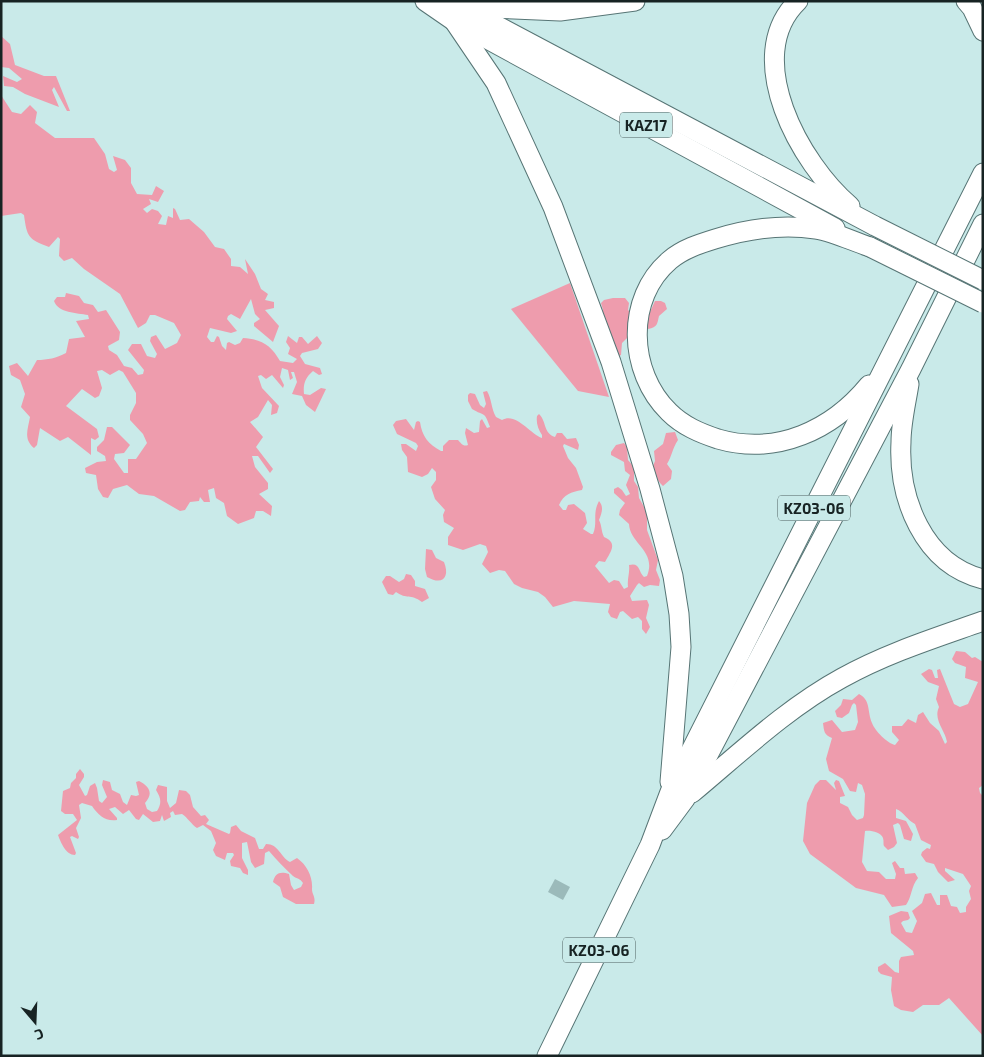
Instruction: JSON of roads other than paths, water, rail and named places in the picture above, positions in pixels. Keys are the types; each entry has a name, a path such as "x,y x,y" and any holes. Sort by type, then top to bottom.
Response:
{"main road":[{"name":"KAZ17","path":"424,1 454,9 983,280"},
{"path":"454,9 560,11 635,1"},
{"path":"798,1 783,19 774,50 774,64 781,98 797,137 821,175 848,204 875,226"},
{"path":"966,1 972,8 983,31"},
{"name":"KAZ17","path":"454,9 870,247 983,302"},
{"path":"454,9 496,83 553,207 611,362 650,489 673,576 679,622 681,647 677,795"},
{"name":"KZ03-06","path":"677,795 889,360 983,173"},
{"name":"KZ03-06","path":"547,1056 650,845 911,369 983,224"},
{"path":"870,247 816,229 790,228 745,231 692,247 670,260 652,282 640,308 637,350 644,373 654,393 677,419 696,431 709,436 749,445 784,441 824,424 853,403 889,360"},
{"path":"911,369 900,441 907,501 918,528 937,552 950,564 983,580"},
{"path":"677,795 841,679 878,660 983,621"}]}
